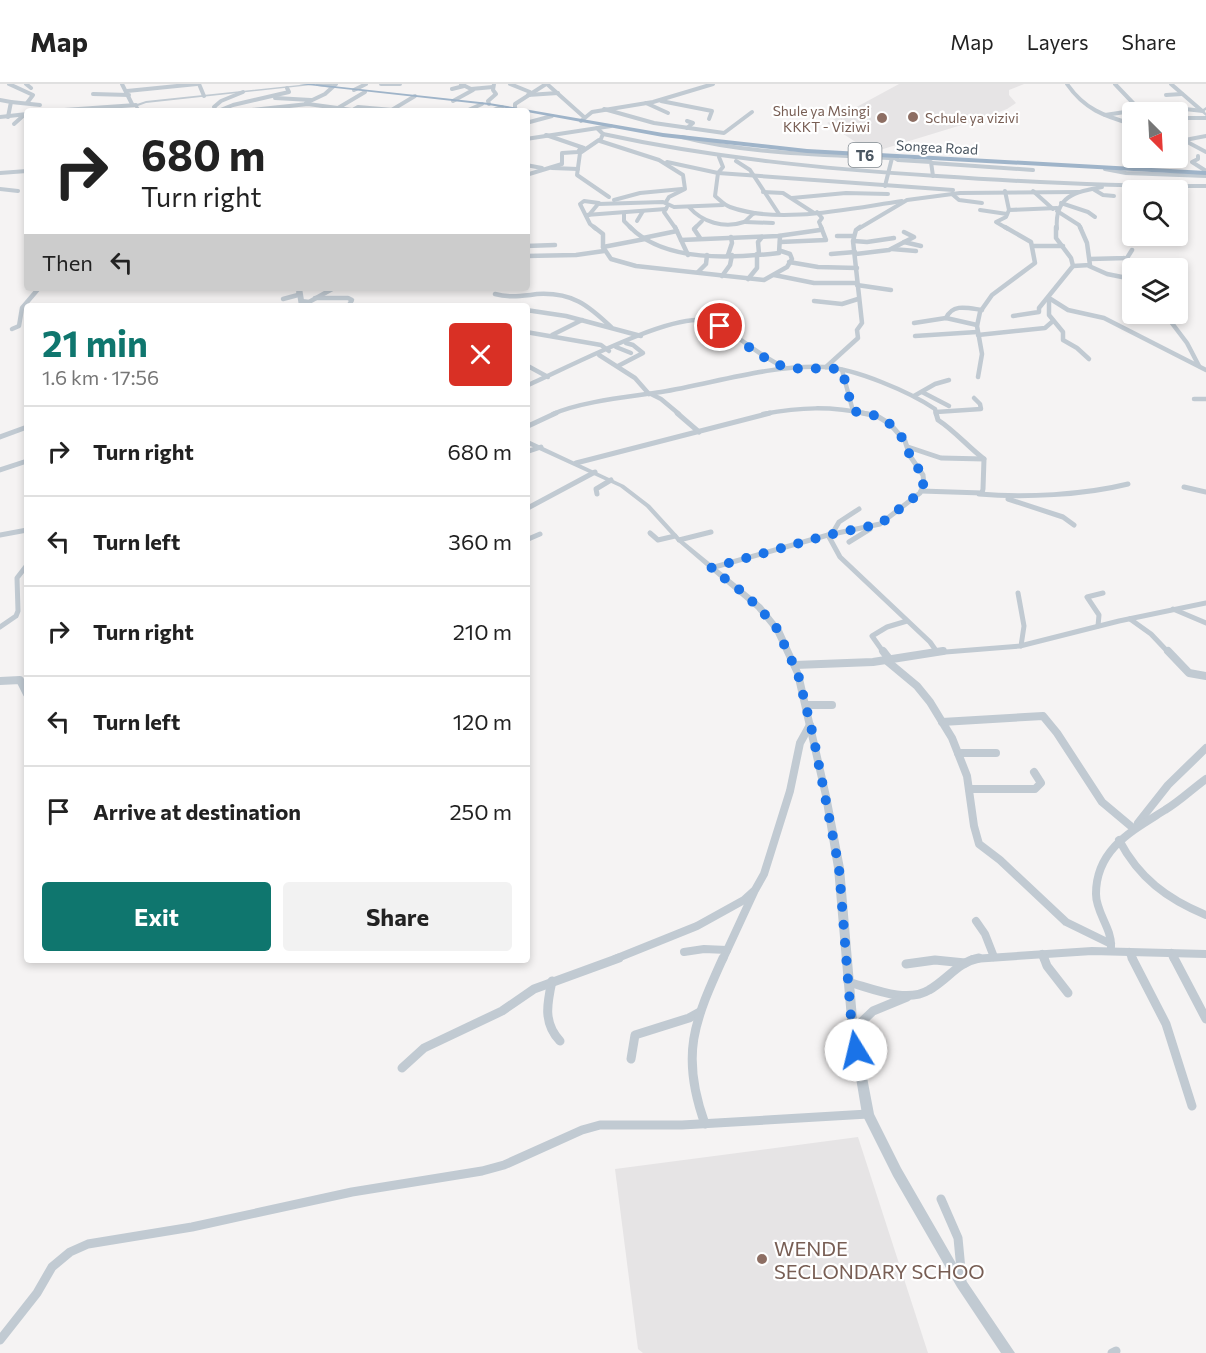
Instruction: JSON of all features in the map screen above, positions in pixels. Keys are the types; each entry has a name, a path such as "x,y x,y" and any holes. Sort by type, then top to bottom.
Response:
{"highway":[{"name":"T6","path":"301,85 310,85"},
{"name":"Songea Road","path":"310,85 508,108"},
{"name":"Songea Road","path":"530,112 582,119 651,133 807,151 1033,169 1105,169 1204,175"}],"street":[{"path":"10,84 33,95 27,103"},
{"path":"26,84 30,88"},
{"path":"122,84 137,108"},
{"path":"93,94 171,89 198,84 204,96"},
{"path":"318,84 333,86"},
{"path":"354,90 366,84"},
{"path":"381,84 400,84"},
{"path":"510,84 530,92"},
{"path":"518,108 514,105 525,95 546,84 558,93 582,119 604,109 646,103 713,84"},
{"path":"1067,84 1083,106 1122,121"},
{"path":"1115,84 1132,102"},
{"path":"1172,84 1205,113"},
{"path":"81,108 301,85"},
{"path":"452,89 463,85 471,88 493,86 496,94 489,104"},
{"path":"228,108 289,92 286,86"},
{"path":"279,108 314,100 333,86"},
{"path":"453,101 472,90 471,88"},
{"path":"217,108 216,104 243,92"},
{"path":"302,104 338,108 365,92"},
{"path":"525,95 558,93"},
{"path":"1166,95 1182,94"},
{"path":"670,96 687,98"},
{"path":"275,98 314,100"},
{"path":"395,108 408,99 416,99"},
{"path":"0,100 40,105"},
{"path":"659,100 712,111 709,118"},
{"path":"8,117 11,102"},
{"path":"646,103 668,113"},
{"path":"473,108 482,104"},
{"path":"318,108 325,106"},
{"path":"604,109 654,123 727,133 752,112"},
{"path":"1188,110 1205,113"},
{"path":"1105,115 1122,112"},
{"path":"1188,116 1205,113"},
{"path":"0,117 24,114"},
{"path":"14,124 24,115"},
{"path":"530,122 552,116"},
{"path":"687,121 693,123 680,137 701,142 799,153 1033,169"},
{"path":"530,125 534,127"},
{"path":"530,138 611,126"},
{"path":"597,128 603,134 662,149 757,162 1045,183 1206,186"},
{"path":"687,129 695,135 694,139"},
{"path":"540,132 587,148"},
{"path":"623,148 651,133"},
{"path":"603,134 599,140 580,153 577,175 609,199 667,206 723,206 755,213 779,214 815,212 952,194 1005,191 1079,192 1114,185"},
{"path":"1188,139 1206,136"},
{"path":"1192,143 1196,138"},
{"path":"599,140 661,161 718,173 812,183 977,192"},
{"path":"1188,141 1206,152"},
{"path":"530,174 563,163 562,153 578,152 581,147"},
{"path":"757,162 764,149"},
{"path":"779,164 783,151"},
{"path":"645,156 654,152"},
{"path":"791,161 799,153"},
{"path":"816,167 824,154"},
{"path":"719,156 723,167 718,173 715,196 723,206"},
{"path":"1198,156 1198,159 1192,162 1204,175"},
{"path":"893,158 887,173 888,194 893,202"},
{"path":"734,159 748,167 779,214"},
{"path":"661,161 683,175 684,189"},
{"path":"932,163 933,176"},
{"path":"942,174 950,172 953,164"},
{"path":"530,166 578,170"},
{"path":"982,172 985,167"},
{"path":"20,172 24,168"},
{"path":"0,173 24,171"},
{"path":"14,172 2,181 0,188 18,191"},
{"path":"1040,178 1050,191"},
{"path":"1192,186 1192,192"},
{"path":"586,215 599,203 609,199 684,189"},
{"path":"684,189 669,197 664,213 677,231 688,255"},
{"path":"1094,189 1106,196 1114,196"},
{"path":"816,191 819,195"},
{"path":"1005,191 1008,212"},
{"path":"1033,191 1037,198 1079,225 1087,243 1089,266"},
{"path":"681,240 762,237 813,244 826,240 820,230 819,222 822,218 815,212 780,192 764,192"},
{"path":"1012,316 1038,312 1054,287 1073,266 1071,258 1056,238 1056,210 1061,203 1079,192"},
{"path":"792,198 819,195 888,194"},
{"path":"952,194 958,200 982,204"},
{"path":"826,367 857,341 857,330 862,323 854,239 856,230 907,200"},
{"path":"599,203 580,202 590,224 603,234 604,249 611,259 636,266 764,280 789,262 790,254 781,251 730,255 688,255 670,252 644,238 624,221 624,213"},
{"path":"1061,203 1088,212 1095,217"},
{"path":"586,215 643,211 667,206"},
{"path":"689,207 702,221 772,223"},
{"path":"980,210 1008,212 1056,210"},
{"path":"637,221 643,211"},
{"path":"978,377 982,352 977,325 982,310 992,295 1035,263 1033,246 1020,234 997,223 1008,212"},
{"path":"745,222 750,215 755,213"},
{"path":"771,231 772,214"},
{"path":"700,238 694,229 702,221"},
{"path":"736,222 735,226 738,231"},
{"path":"759,222 760,229"},
{"path":"780,239 820,230"},
{"path":"530,256 562,256 604,249 677,231"},
{"path":"831,255 891,249 914,237 904,232"},
{"path":"837,236 891,249 916,251"},
{"path":"722,276 730,265 731,237"},
{"path":"748,279 757,268 758,243 762,237"},
{"path":"865,242 894,238"},
{"path":"780,239 781,251"},
{"path":"904,242 921,246"},
{"path":"530,246 555,245"},
{"path":"1033,246 1063,246"},
{"path":"1124,258 1130,256 1132,250"},
{"path":"698,272 706,264 707,255"},
{"path":"1090,259 1122,258"},
{"path":"789,262 857,268"},
{"path":"1073,266 1089,266 1107,274 1122,277"},
{"path":"840,268 840,278"},
{"path":"774,275 814,283 840,278 857,284 891,290"},
{"path":"722,285 728,277"},
{"path":"26,303 36,291"},
{"path":"283,299 298,295 299,291"},
{"path":"309,303 328,291"},
{"path":"566,291 571,298"},
{"path":"495,294 501,297 542,294 571,298 588,305 611,327"},
{"path":"315,298 351,299 350,303"},
{"path":"330,298 331,303"},
{"path":"1049,298 1049,315 1063,332 1063,340 1077,348 1089,359"},
{"path":"1049,298 1068,310 1104,318 1206,370"},
{"path":"814,301 842,304 858,299"},
{"path":"12,329 19,326 24,306"},
{"path":"946,318 949,310 954,307 982,310"},
{"path":"530,311 582,320 641,336"},
{"path":"530,384 641,336 693,318 720,326 770,361 789,368"},
{"path":"914,323 946,318 977,325"},
{"path":"551,335 582,320"},
{"path":"915,336 1045,328 1053,321"},
{"path":"1173,324 1187,343 1199,366"},
{"path":"530,334 551,335 601,345 609,351"},
{"path":"618,366 643,353 633,345 626,343"},
{"path":"616,347 631,353"},
{"path":"599,355 618,366 646,388 650,394 661,399 699,432"},
{"path":"530,367 548,377"},
{"path":"530,425 558,412 623,397 650,394 753,373 789,368 826,367 879,381 927,403 936,412 939,420 984,459"},
{"path":"842,370 853,411"},
{"path":"914,396 935,384 949,380"},
{"path":"922,392 949,406"},
{"path":"936,412 981,409 980,404 974,398"},
{"path":"1194,399 1206,399"},
{"path":"576,463 793,408 853,411 883,419 900,434 908,447 910,456 925,479 921,490 912,501 849,542"},
{"path":"0,437 24,428"},
{"path":"530,443 622,486 648,506 677,538 711,568 745,594 778,630 795,665 806,705 839,868 852,1030 868,1114 897,1172 962,1283 1009,1353"},
{"path":"530,451 541,447"},
{"path":"908,447 941,458 984,459"},
{"path":"979,494 985,488 982,469 984,459"},
{"path":"0,470 24,462"},
{"path":"530,507 595,472"},
{"path":"597,494 596,489 611,480"},
{"path":"921,490 1003,497 1068,494 1113,489 1128,484"},
{"path":"1184,487 1206,489"},
{"path":"1068,494 1069,502"},
{"path":"1003,497 1063,517 1074,525"},
{"path":"830,535 845,517 859,509"},
{"path":"711,568 830,535 873,527"},
{"path":"0,535 24,531"},
{"path":"650,533 657,540 711,532"},
{"path":"530,538 540,534"},
{"path":"830,535 840,557 937,652"},
{"path":"0,627 16,616 18,611 17,578 24,569"},
{"path":"1018,593 1024,620 1024,639 1021,646"},
{"path":"1098,626 1099,615 1086,597 1103,593"},
{"path":"795,665 888,660 937,652 1021,646 1098,626 1206,603"},
{"path":"1173,609 1206,623"},
{"path":"1130,619 1158,640 1189,673 1206,676"},
{"path":"907,621 887,627 872,636 873,640 888,660 904,671 920,690 951,735 965,768 979,844 1000,860 1066,922 1110,948"},
{"path":"904,671 905,663 912,657"},
{"path":"0,681 20,680 24,688"},
{"path":"806,705 832,705"},
{"path":"942,722 1042,716 1057,733 1102,802 1135,827"},
{"path":"705,1124 697,1102 690,1063 700,1012 773,851 800,743 810,725"},
{"path":"1135,827 1155,800 1206,748"},
{"path":"958,753 996,753"},
{"path":"969,789 1035,789 1041,786 1041,783 1034,772"},
{"path":"1110,948 1111,936 1096,897 1101,862 1119,840 1135,827 1165,809 1206,779"},
{"path":"1119,840 1128,859 1146,881 1165,896 1206,915"},
{"path":"402,1068 424,1048 502,1011 534,989 660,943 731,909 755,890"},
{"path":"976,921 985,934 994,957"},
{"path":"852,1030 873,1011 909,996 925,993 965,963 976,958 1110,948 1129,952 1206,954"},
{"path":"684,952 704,949 727,950"},
{"path":"1129,952 1166,1024 1192,1106"},
{"path":"1171,952 1178,971 1206,1019"},
{"path":"1042,954 1047,966 1068,993"},
{"path":"906,964 935,960 965,963"},
{"path":"552,981 548,998 547,1025 560,1041"},
{"path":"848,982 909,996"},
{"path":"631,1059 635,1035 689,1018 700,1012"},
{"path":"0,1340 37,1293 52,1267 70,1252 88,1244 192,1227 352,1192 482,1171 504,1165 582,1130 600,1125 705,1124 868,1114"},
{"path":"940,1199 952,1220 962,1250 962,1283"}],"shaded area":[{"name":"Schule ya vizivi","path":"899,84 1024,84 1009,90 1009,95 1016,103 1007,109 880,150 860,145 827,123"},
{"name":"WENDE SECLONDARY SCHOO","path":"858,1137 928,1353 643,1353 638,1349 615,1169"}],"place":[{"name":"Schule ya vizivi","path":"913,117"},
{"name":"Shule ya Msingi KKKT - Viziwi","path":"882,118"},
{"name":"WENDE SECLONDARY SCHOO","path":"762,1259"}],"route":[{"path":"720,326 770,361 782,366 789,368 826,367 842,370 853,411 877,416 890,424 905,441 910,456 925,479 920,493 912,501 874,527 828,535 711,568 745,594 775,625 798,674 826,796 839,868 852,1030 856,1050"}]}
